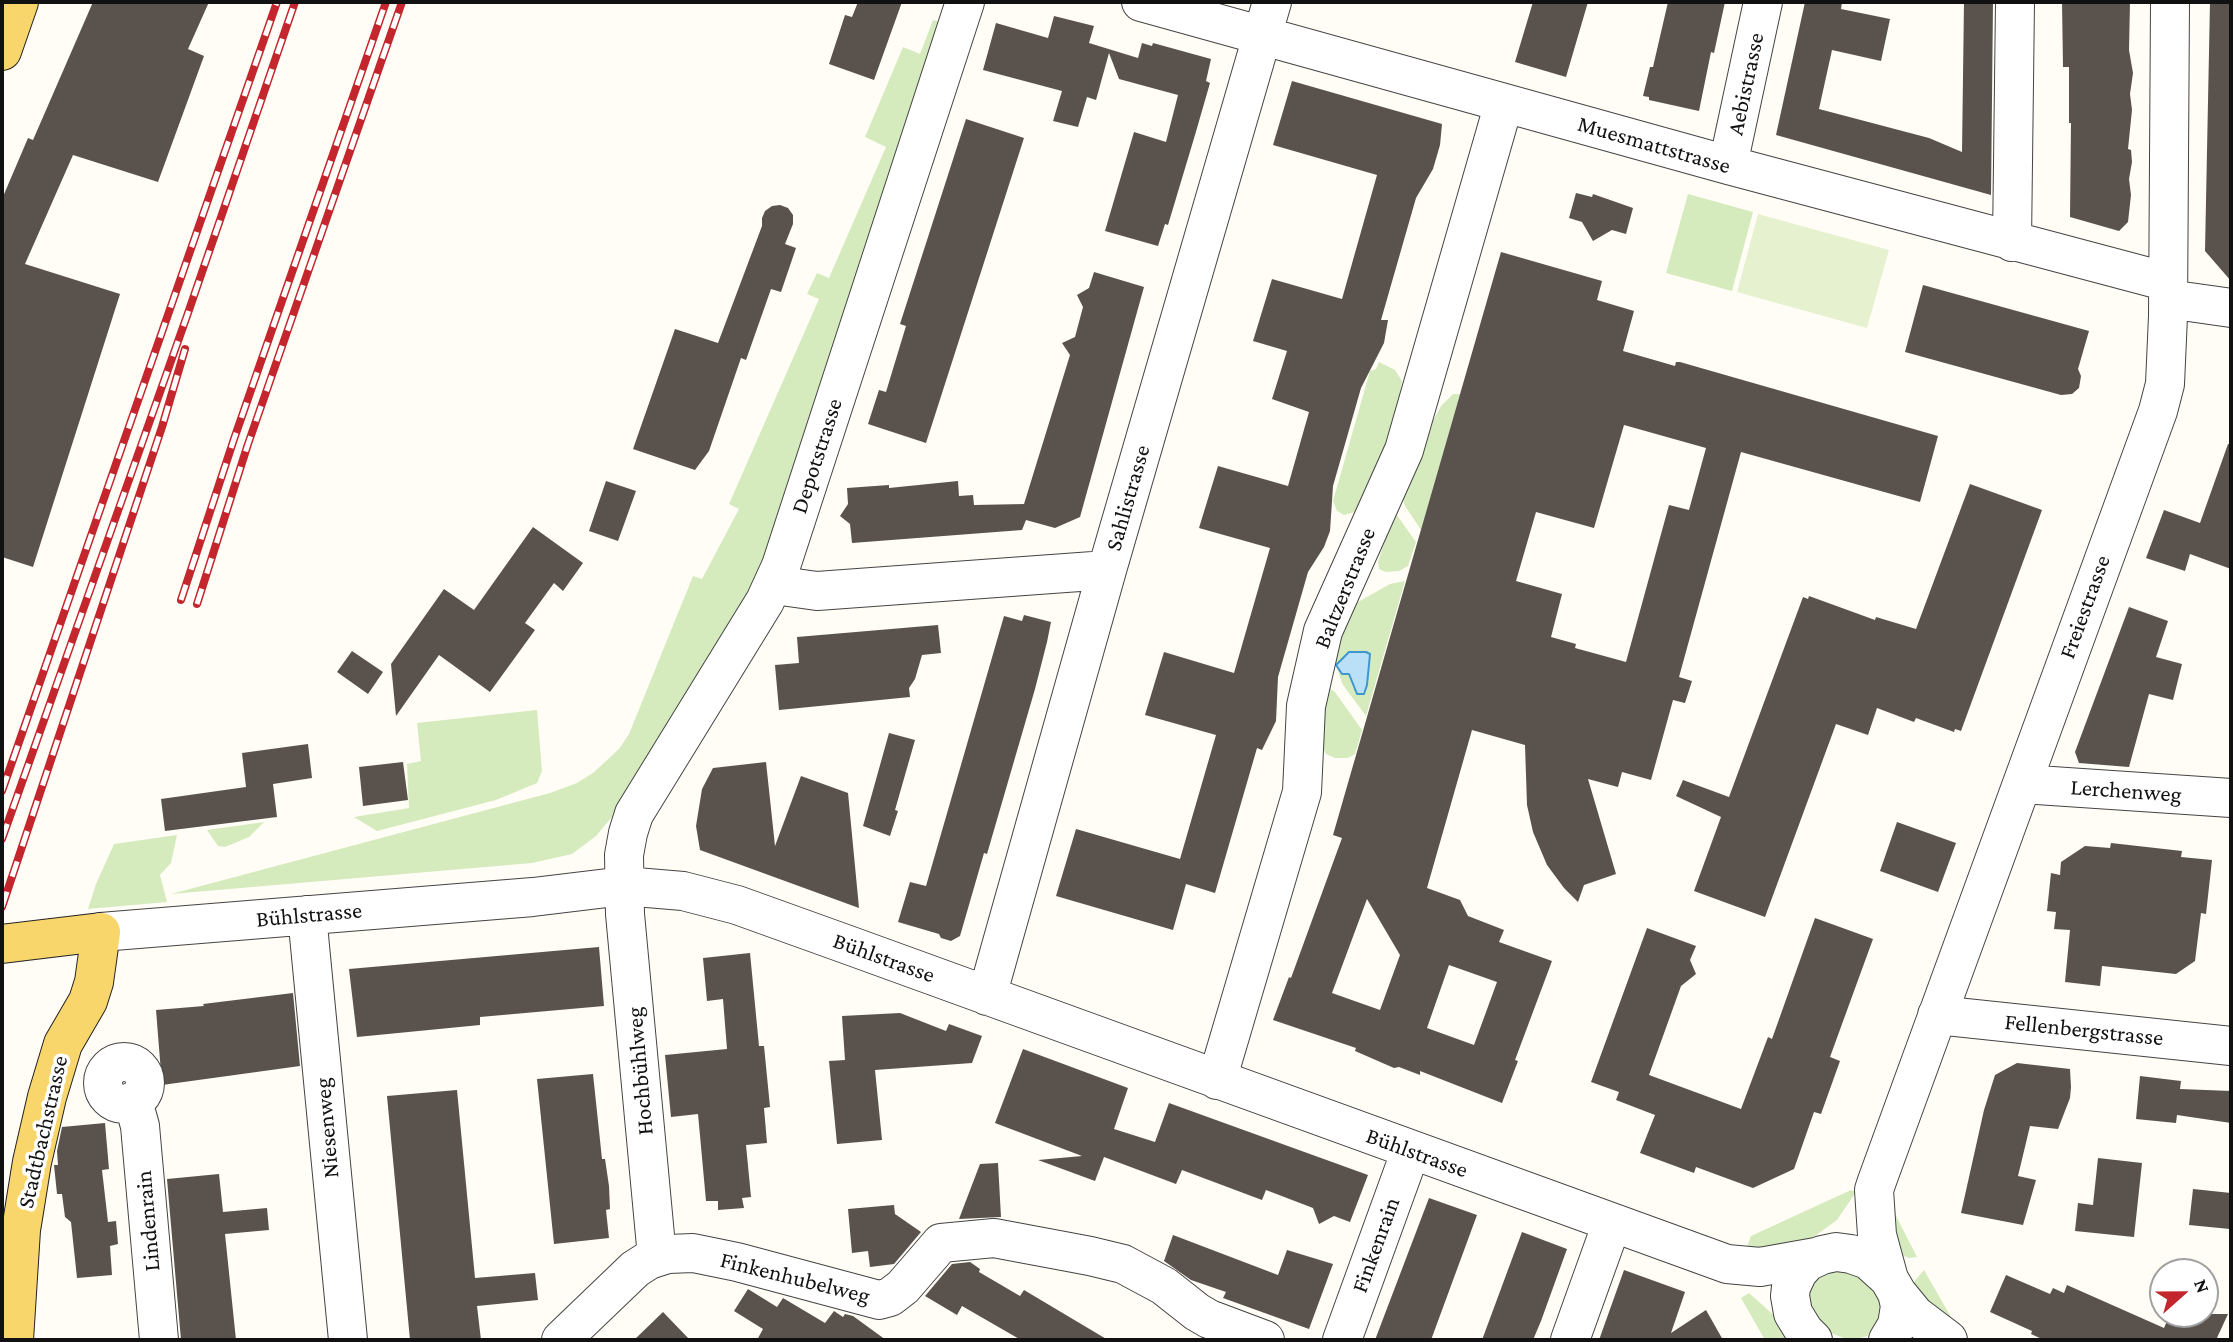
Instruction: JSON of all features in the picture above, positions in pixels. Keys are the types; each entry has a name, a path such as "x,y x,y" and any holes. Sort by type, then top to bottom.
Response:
{"main road":[{"path":"2,51 19,2"},
{"name":"Bühlstrasse","path":"2,944 92,934"},
{"name":"Stadtbachstrasse","path":"14,1340 21,1230 37,1141 63,1044 88,1001 94,982 92,934"}],"street":[{"name":"Depotstrasse","path":"624,886 628,833 635,814 774,585 965,2"},
{"name":"Muesmattstrasse","path":"1141,2 1267,19 1504,103 2012,242 2231,308"},
{"name":"Aebistrasse","path":"1728,165 1763,2"},
{"path":"2012,242 2015,2"},
{"name":"Freiestrasse","path":"1801,1328 1791,1287 1798,1272 1819,1256 1874,1190 2158,411 2167,373 2170,2"},
{"name":"Sahlistrasse","path":"987,996 1267,19"},
{"name":"Baltzerstrasse","path":"1217,1080 1302,792 1306,706 1324,631 1404,450 1504,103"},
{"path":"774,585 817,591 1107,570"},
{"name":"Lerchenweg","path":"2022,784 2231,797"},
{"name":"Bühlstrasse","path":"92,934 533,897 624,886 683,891 737,905 1727,1264 1760,1267 1836,1252 1860,1256 1874,1265 1893,1286"},
{"name":"Hochbühlweg","path":"624,886 657,1257"},
{"name":"Niesenweg","path":"307,915 348,1340"},
{"name":"Fellenbergstrasse","path":"1937,1015 2231,1046"},
{"name":"Lindenrain","path":"133,1101 140,1126 159,1340"},
{"name":"Finkenrain","path":"1342,1340 1411,1150"},
{"name":"Freiestrasse","path":"1874,1190 1877,1235 1893,1286"},
{"path":"1570,1340 1612,1223"},
{"name":"Finkenhubelweg","path":"561,1340 625,1278 657,1257 683,1253 704,1255 877,1300 890,1297 903,1287 941,1243 1006,1239 1123,1264 1164,1286 1209,1319 1265,1340"},
{"name":"Bühlstrasse","path":"1727,1264 1775,1297 1801,1328"},
{"path":"1888,1340 1899,1317 1893,1286"},
{"path":"1893,1286 1915,1315 1948,1340"}],"green space":[{"path":"933,20 941,22 773,546 744,605 611,818 596,836 572,854 532,863 171,894 550,793 577,783 593,773 619,749 629,734 693,576 702,579 739,509 729,504 819,299 807,294 817,273 829,278 886,147 865,137 903,47 920,54"},
{"path":"1688,194 1753,212 1732,291 1666,273"},
{"path":"1758,214 1889,250 1867,328 1737,292"},
{"path":"1379,362 1395,370 1402,381 1400,415 1389,432 1378,469 1359,511 1344,515 1337,511 1333,501 1370,371 1376,369"},
{"path":"1453,394 1460,394 1421,530 1405,506 1401,492 1411,461 1441,406"},
{"path":"1394,511 1416,542 1408,566 1399,571 1386,572 1379,569 1378,562"},
{"path":"1405,581 1366,716 1343,685 1335,663 1345,618 1358,602 1390,584"},
{"path":"1329,688 1335,692 1362,730 1355,754 1348,758 1335,758 1326,754 1319,740"},
{"path":"537,710 542,771 537,783 496,800 377,831 354,817 409,808 407,764 421,761 417,723"},
{"path":"264,822 249,837 225,847 218,846 207,830"},
{"path":"177,835 171,863 160,875 167,902 88,909 114,844"},
{"path":"1851,1190 1856,1192 1837,1220 1808,1241 1744,1255 1751,1236"},
{"path":"1891,1206 1917,1257 1909,1258 1897,1253"},
{"path":"1833,1268 1868,1280 1886,1307 1871,1335 1856,1339 1844,1338 1828,1332 1814,1321 1806,1287 1812,1279"},
{"path":"1924,1270 1959,1331 1939,1319 1913,1283"},
{"path":"1749,1293 1778,1319 1791,1340 1765,1340 1741,1298"}],"water":[{"path":"1349,652 1370,654 1364,694 1357,694 1349,674 1342,674 1336,665"}],"building":[{"path":"93,2 209,2 188,49 204,56 158,182 73,155 25,264 120,294 33,567 2,557 2,199 28,138 33,140"},
{"path":"858,2 902,2 874,80 829,64 845,15 852,17"},
{"path":"1533,2 1588,2 1566,77 1515,62"},
{"path":"1668,2 1725,2 1699,111 1649,100 1649,97 1643,96 1650,67 1653,67"},
{"path":"1805,2 1842,2 1841,9 1890,19 1881,61 1832,50 1819,109 1929,138 1962,152 1964,2 1993,2 1991,195 1776,135"},
{"path":"2062,2 2130,2 2129,50 2133,73 2128,149 2131,150 2132,162 2129,179 2131,195 2128,222 2119,231 2070,217 2069,67 2063,67"},
{"path":"2210,2 2231,2 2231,281 2205,251"},
{"path":"1054,16 1094,26 1089,43 1138,58 1142,43 1152,46 1153,43 1211,59 1206,81 1210,83 1168,225 1165,224 1158,246 1105,231 1134,132 1166,142 1178,95 1119,79 1109,53 1096,100 1087,97 1078,127 1053,121 1062,91 983,70 996,23 1048,38"},
{"path":"1292,81 1442,124 1440,145 1433,169 1416,198 1381,320 1388,320 1384,343 1361,388 1333,486 1330,531 1324,547 1308,572 1278,677 1276,721 1262,750 1257,748 1215,893 1186,884 1173,930 1056,896 1076,829 1180,859 1216,735 1145,715 1164,652 1234,673 1270,548 1199,528 1218,466 1288,486 1309,412 1272,399 1287,351 1253,341 1272,279 1342,299 1377,175 1273,145"},
{"path":"966,119 1024,138 926,443 868,424 879,390 886,392 906,326 900,324"},
{"path":"1576,193 1592,197 1593,194 1633,208 1626,234 1612,230 1593,241 1582,222 1569,218"},
{"path":"780,205 788,208 793,215 793,224 785,244 796,248 781,292 771,289 746,360 741,358 709,451 695,470 633,449 675,329 718,343 762,226 765,211"},
{"path":"1501,252 1602,281 1597,300 1634,311 1623,351 1675,366 1676,362 1680,362 1938,436 1920,502 1741,452 1679,677 1692,681 1685,703 1673,700 1651,780 1622,772 1618,787 1588,779 1616,874 1584,885 1578,902 1547,865 1533,832 1527,805 1525,745 1472,730 1427,888 1460,900 1468,916 1504,930 1499,942 1552,961 1502,1103 1420,1071 1420,1075 1399,1067 1394,1068 1355,1051 1356,1048 1273,1020 1342,838 1333,835","holes":["1624,425 1706,448 1689,510 1669,505 1626,662 1575,648 1576,644 1551,637 1562,594 1516,581 1536,512 1594,528","1367,899 1400,955 1380,1010 1332,993","1449,965 1497,982 1474,1045 1427,1028"]},
{"path":"1094,272 1144,287 1080,517 1055,528 1026,520 1022,530 852,543 850,524 840,516 848,504 847,488 889,485 889,488 958,481 959,496 973,495 974,505 1024,504 1070,355 1062,343 1075,337 1083,307 1077,295 1089,288"},
{"path":"1923,285 2089,331 2078,369 2081,376 2079,388 2072,394 2061,395 1905,352"},
{"path":"2228,444 2231,444 2231,569 2190,554 2185,571 2146,558 2164,510 2200,523"},
{"path":"606,481 636,491 618,541 589,531"},
{"path":"1970,484 2042,510 1961,731 1955,729 1954,732 1916,718 1914,722 1877,708 1868,735 1836,724 1765,917 1694,891 1721,817 1676,796 1683,780 1729,797 1803,597 1808,599 1809,596 1875,620 1876,617 1916,629"},
{"path":"533,527 583,563 563,591 554,583 525,623 535,630 490,692 439,655 396,716 391,664 444,589 474,610"},
{"path":"2129,607 2168,621 2156,657 2182,664 2173,700 2149,694 2129,767 2079,763 2075,752"},
{"path":"1024,615 1051,622 1047,642 987,854 984,853 960,936 951,941 941,938 939,934 898,922 910,882 926,886 1004,616 1022,621"},
{"path":"938,625 941,653 922,655 915,679 909,688 910,697 779,710 775,665 799,663 797,637"},
{"path":"352,651 383,672 368,694 337,672"},
{"path":"889,733 915,740 890,836 863,826"},
{"path":"308,744 312,778 273,784 277,817 165,831 161,799 246,787 242,753"},
{"path":"403,762 408,800 363,806 359,767"},
{"path":"766,762 775,846 801,776 848,793 859,908 700,850 696,826 702,789 713,768"},
{"path":"1897,822 1956,843 1938,892 1880,871"},
{"path":"2111,843 2182,851 2181,857 2212,860 2206,914 2201,913 2195,961 2176,974 2102,966 2100,986 2065,982 2070,930 2054,929 2056,912 2047,911 2051,873 2060,875 2061,862 2085,846 2110,848"},
{"path":"1815,918 1873,939 1830,1057 1840,1061 1821,1114 1814,1112 1794,1169 1753,1188 1696,1167 1694,1173 1640,1153 1655,1115 1616,1100 1619,1092 1591,1082 1647,928 1696,946 1690,960 1696,974 1681,986 1649,1075 1741,1109 1768,1037 1772,1039"},
{"path":"599,947 604,1006 480,1017 480,1025 357,1037 349,969"},
{"path":"750,953 759,1046 764,1046 770,1107 764,1108 767,1143 746,1145 751,1197 742,1198 744,1208 718,1210 718,1201 706,1201 698,1114 671,1117 665,1055 727,1049 723,999 707,1001 703,958"},
{"path":"293,993 300,1066 162,1085 156,1010"},
{"path":"900,1013 946,1031 949,1024 982,1036 972,1063 875,1070 882,1140 837,1144 829,1061 845,1060 842,1016"},
{"path":"1023,1049 1128,1088 1114,1129 1155,1142 1169,1103 1368,1175 1350,1222 1334,1216 1319,1224 1313,1208 1266,1190 1262,1200 1182,1170 1176,1184 1104,1157 1095,1181 1038,1160 1082,1156 995,1123"},
{"path":"2017,1063 2070,1069 2071,1087 2070,1098 2058,1129 2030,1126 2018,1176 2036,1180 2023,1225 1961,1213 1984,1110 1995,1075"},
{"path":"593,1074 602,1159 605,1159 609,1186 610,1209 606,1210 609,1238 554,1244 537,1079"},
{"path":"2140,1076 2181,1081 2180,1089 2231,1091 2231,1123 2177,1115 2176,1123 2136,1119"},
{"path":"457,1090 475,1278 535,1273 538,1300 477,1306 481,1340 410,1340 387,1096"},
{"path":"105,1123 109,1169 102,1170 108,1222 116,1221 118,1244 110,1246 112,1275 77,1278 71,1222 65,1217 62,1194 57,1194 54,1165 58,1165 57,1151 62,1127"},
{"path":"2098,1158 2142,1163 2134,1237 2075,1231 2078,1203 2093,1205"},
{"path":"998,1163 1001,1217 959,1219 980,1164"},
{"path":"219,1174 223,1212 267,1208 269,1230 225,1234 236,1340 181,1340 167,1179"},
{"path":"2193,1189 2231,1193 2230,1229 2189,1225"},
{"path":"1429,1198 1477,1215 1431,1340 1375,1340"},
{"path":"894,1205 895,1214 921,1232 894,1264 870,1267 868,1251 852,1253 848,1209"},
{"path":"1522,1232 1567,1249 1541,1321 1533,1340 1482,1340"},
{"path":"1173,1235 1278,1275 1287,1250 1333,1264 1309,1329 1223,1298 1226,1292 1191,1280 1164,1261"},
{"path":"970,1262 980,1269 979,1272 1020,1296 1024,1290 1108,1340 1021,1340 962,1306 957,1315 925,1296 952,1264"},
{"path":"1624,1270 1685,1292 1671,1333 1706,1310 1723,1340 1599,1340"},
{"path":"2006,1275 2050,1294 2053,1288 2064,1293 2067,1285 2149,1321 2149,1328 2219,1328 2219,1314 2228,1314 2216,1340 2044,1340 2031,1334 2032,1331 1990,1312"},
{"path":"748,1289 777,1307 783,1298 825,1323 834,1311 843,1317 845,1314 853,1316 886,1340 757,1340 763,1329 734,1311"},
{"path":"663,1312 690,1340 634,1340"}],"railway":[{"path":"2,791 277,2"},
{"path":"2,839 295,2"},
{"path":"181,600 386,2"},
{"path":"197,604 248,444 402,2"},
{"path":"2,907 162,427 185,349"}]}
